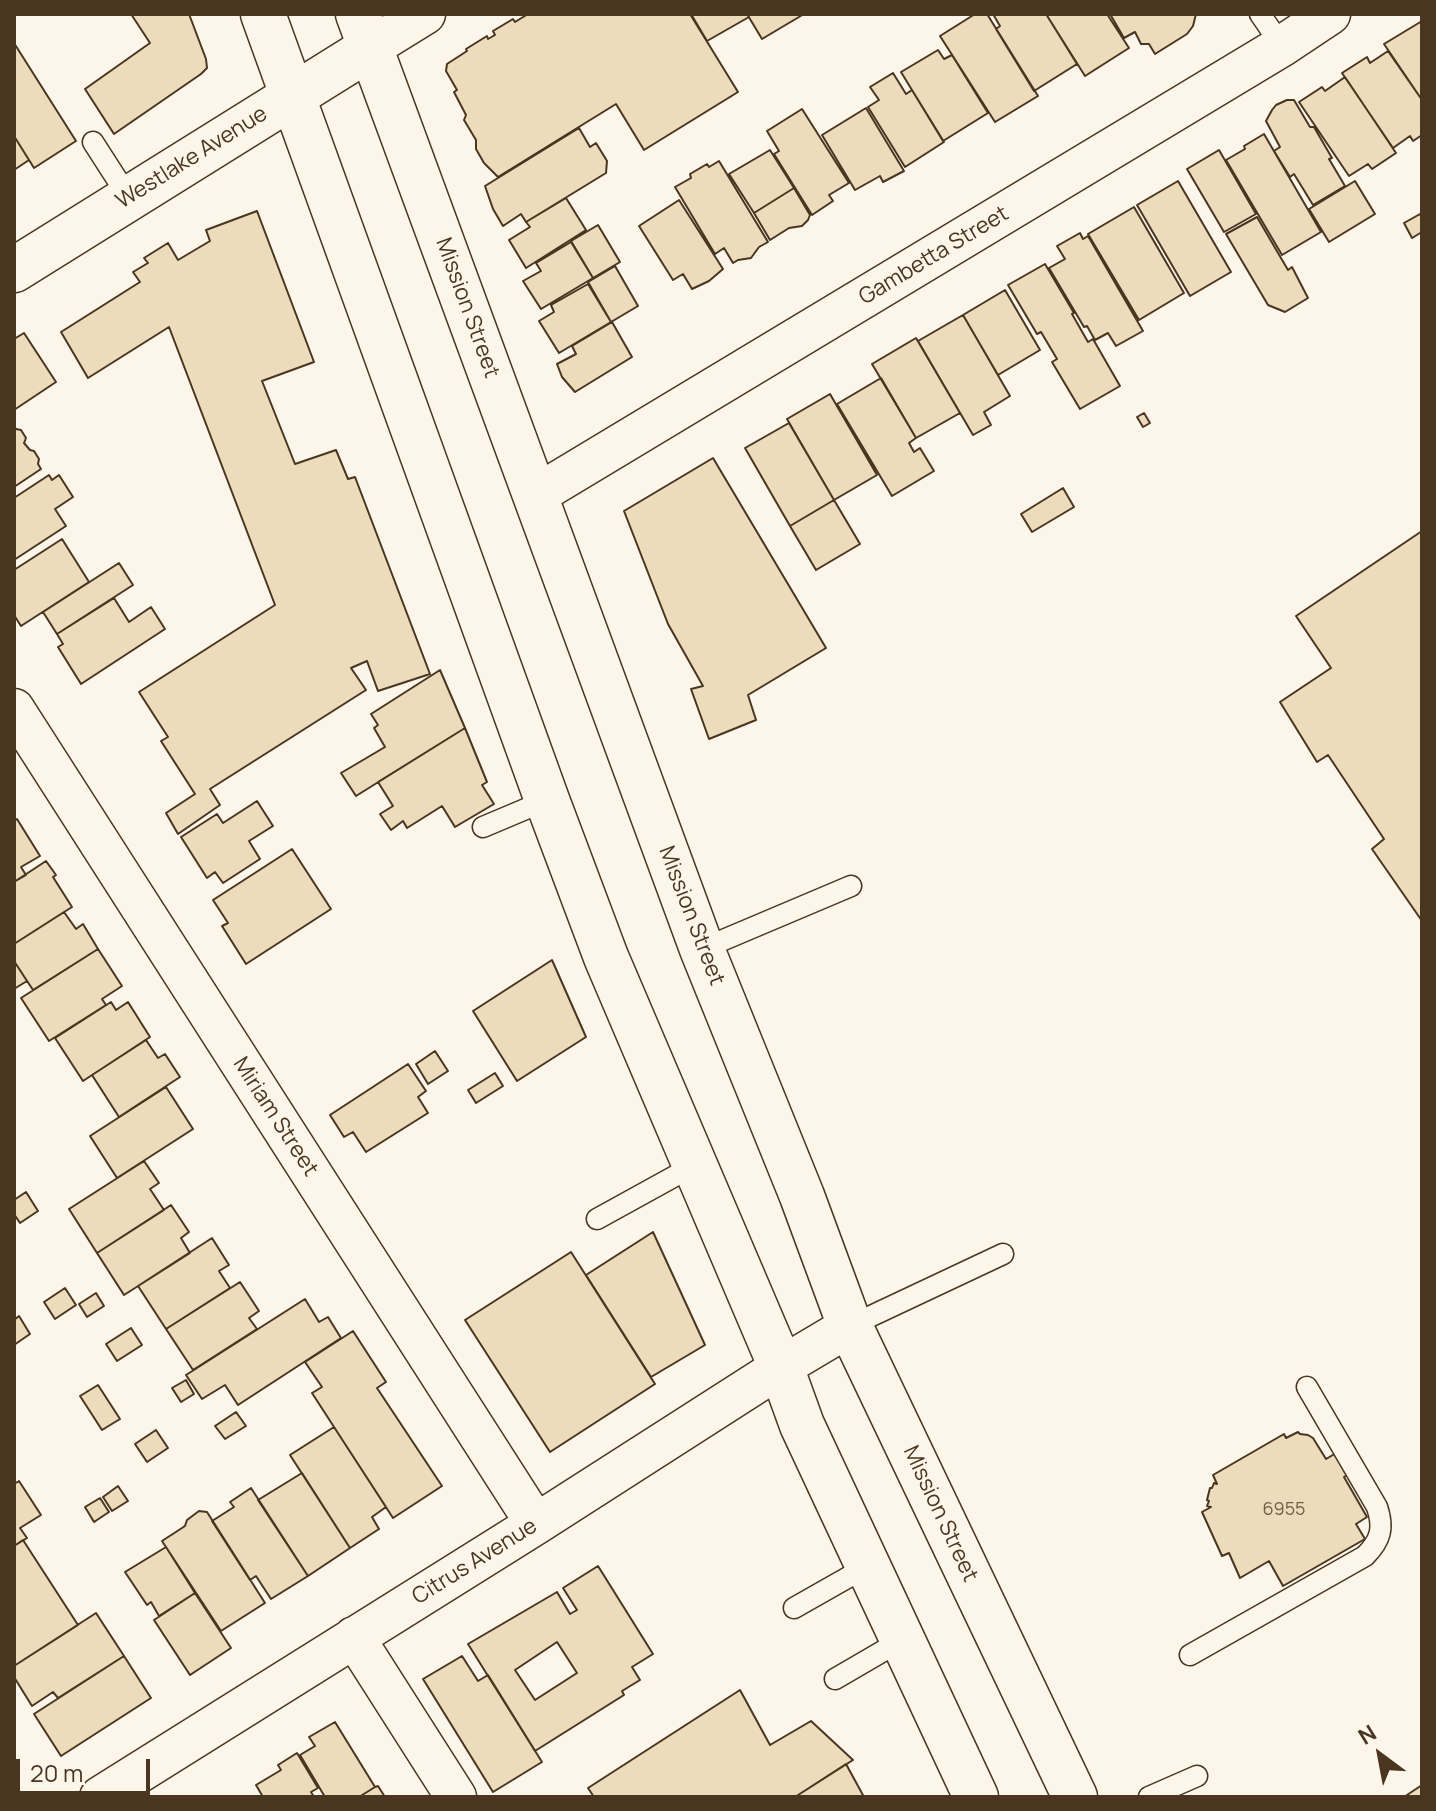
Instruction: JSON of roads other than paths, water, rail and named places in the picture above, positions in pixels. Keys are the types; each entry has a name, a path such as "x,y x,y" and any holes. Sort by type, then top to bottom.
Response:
{"main road":[{"path":"263,14 606,957 781,1367 802,1425 976,1797"},
{"name":"Westlake Avenue","path":"14,270 293,95 364,31"},
{"name":"Mission Street","path":"364,31 702,949 802,1196 850,1326 1075,1797"}],"street":[{"path":"364,31 425,14"},
{"name":"Gambetta Street","path":"536,495 1271,30 1330,14"},
{"name":"Miriam Street","path":"14,709 536,1524"},
{"name":"Citrus Avenue","path":"100,1797 850,1326"},
{"path":"354,1637 456,1797"}],"lane":[{"path":"93,142 129,198"},
{"path":"483,827 547,800"},
{"path":"702,949 851,886"},
{"path":"597,1219 695,1165"},
{"path":"850,1326 1003,1254"},
{"path":"1190,1655 1365,1556 1381,1535 1377,1507 1307,1387"},
{"path":"794,1608 868,1566"},
{"path":"835,1679 902,1640"},
{"path":"1149,1797 1197,1776"}]}
